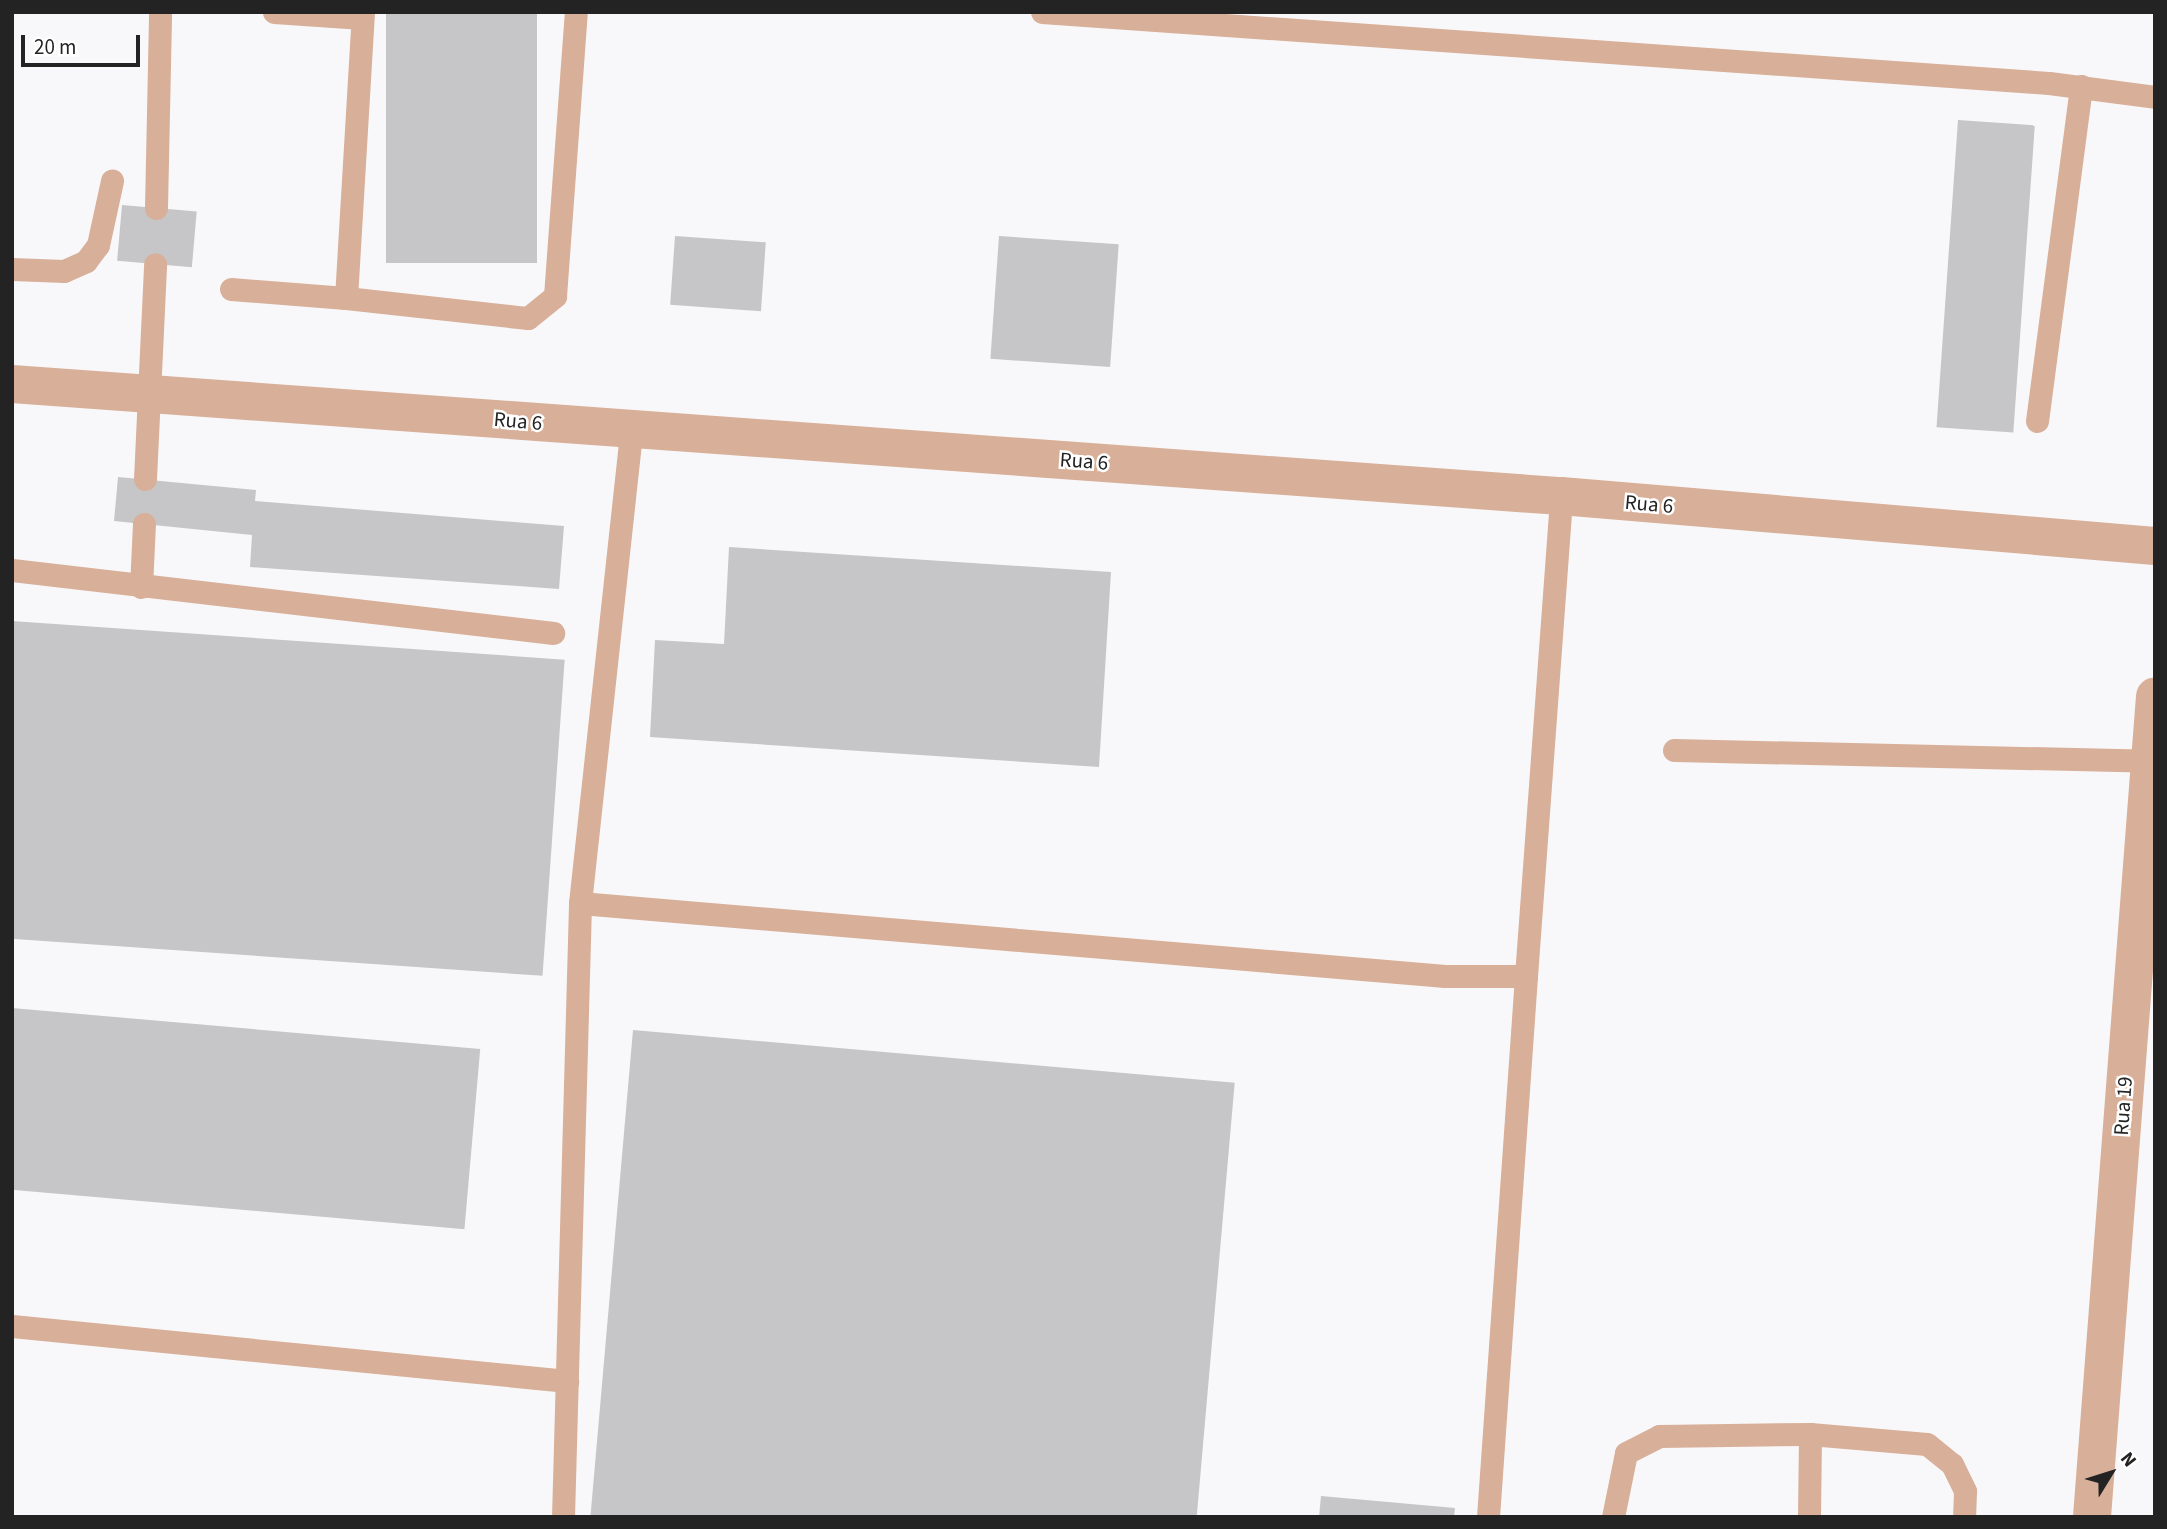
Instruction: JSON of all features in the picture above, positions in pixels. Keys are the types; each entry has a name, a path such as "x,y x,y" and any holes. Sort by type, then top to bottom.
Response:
{"street":[{"name":"Rua 6","path":"12,384 149,391 1561,496 2155,546"},
{"name":"Rua 19","path":"2091,1517 2155,696"}],"lane":[{"path":"156,208 160,12"},
{"path":"274,12 362,15 346,298"},
{"path":"232,289 346,298 528,318 555,296 576,12"},
{"path":"1042,12 2081,86 2155,97"},
{"path":"2037,421 2081,86"},
{"path":"12,269 64,271 86,261 98,245 112,181"},
{"path":"145,479 155,264"},
{"path":"563,1517 580,903 632,428"},
{"path":"1488,1517 1561,496"},
{"path":"141,587 144,524"},
{"path":"12,570 553,633"},
{"path":"1674,750 2150,761"},
{"path":"580,903 1445,976 1526,976"},
{"path":"12,1326 566,1381"},
{"path":"1809,1517 1810,1434"},
{"path":"1613,1517 1614,1487 1626,1453 1659,1436 1810,1434 1927,1444 1952,1464 1965,1491 1964,1517"}],"building":[{"path":"386,12 537,12 537,263 386,263"},
{"path":"1958,120 2035,125 2013,433 1937,427"},
{"path":"122,205 197,212 192,267 117,261"},
{"path":"675,236 766,242 761,311 670,305"},
{"path":"999,236 1119,244 1110,367 990,359"},
{"path":"118,477 256,490 255,501 564,526 559,589 250,567 252,535 114,521"},
{"path":"729,547 1111,572 1099,767 650,737 655,640 724,644"},
{"path":"12,621 565,660 543,976 12,939"},
{"path":"12,1008 480,1049 464,1229 12,1190"},
{"path":"633,1030 1235,1083 1197,1517 590,1516"},
{"path":"1321,1496 1455,1508 1454,1517 1319,1517"}]}
